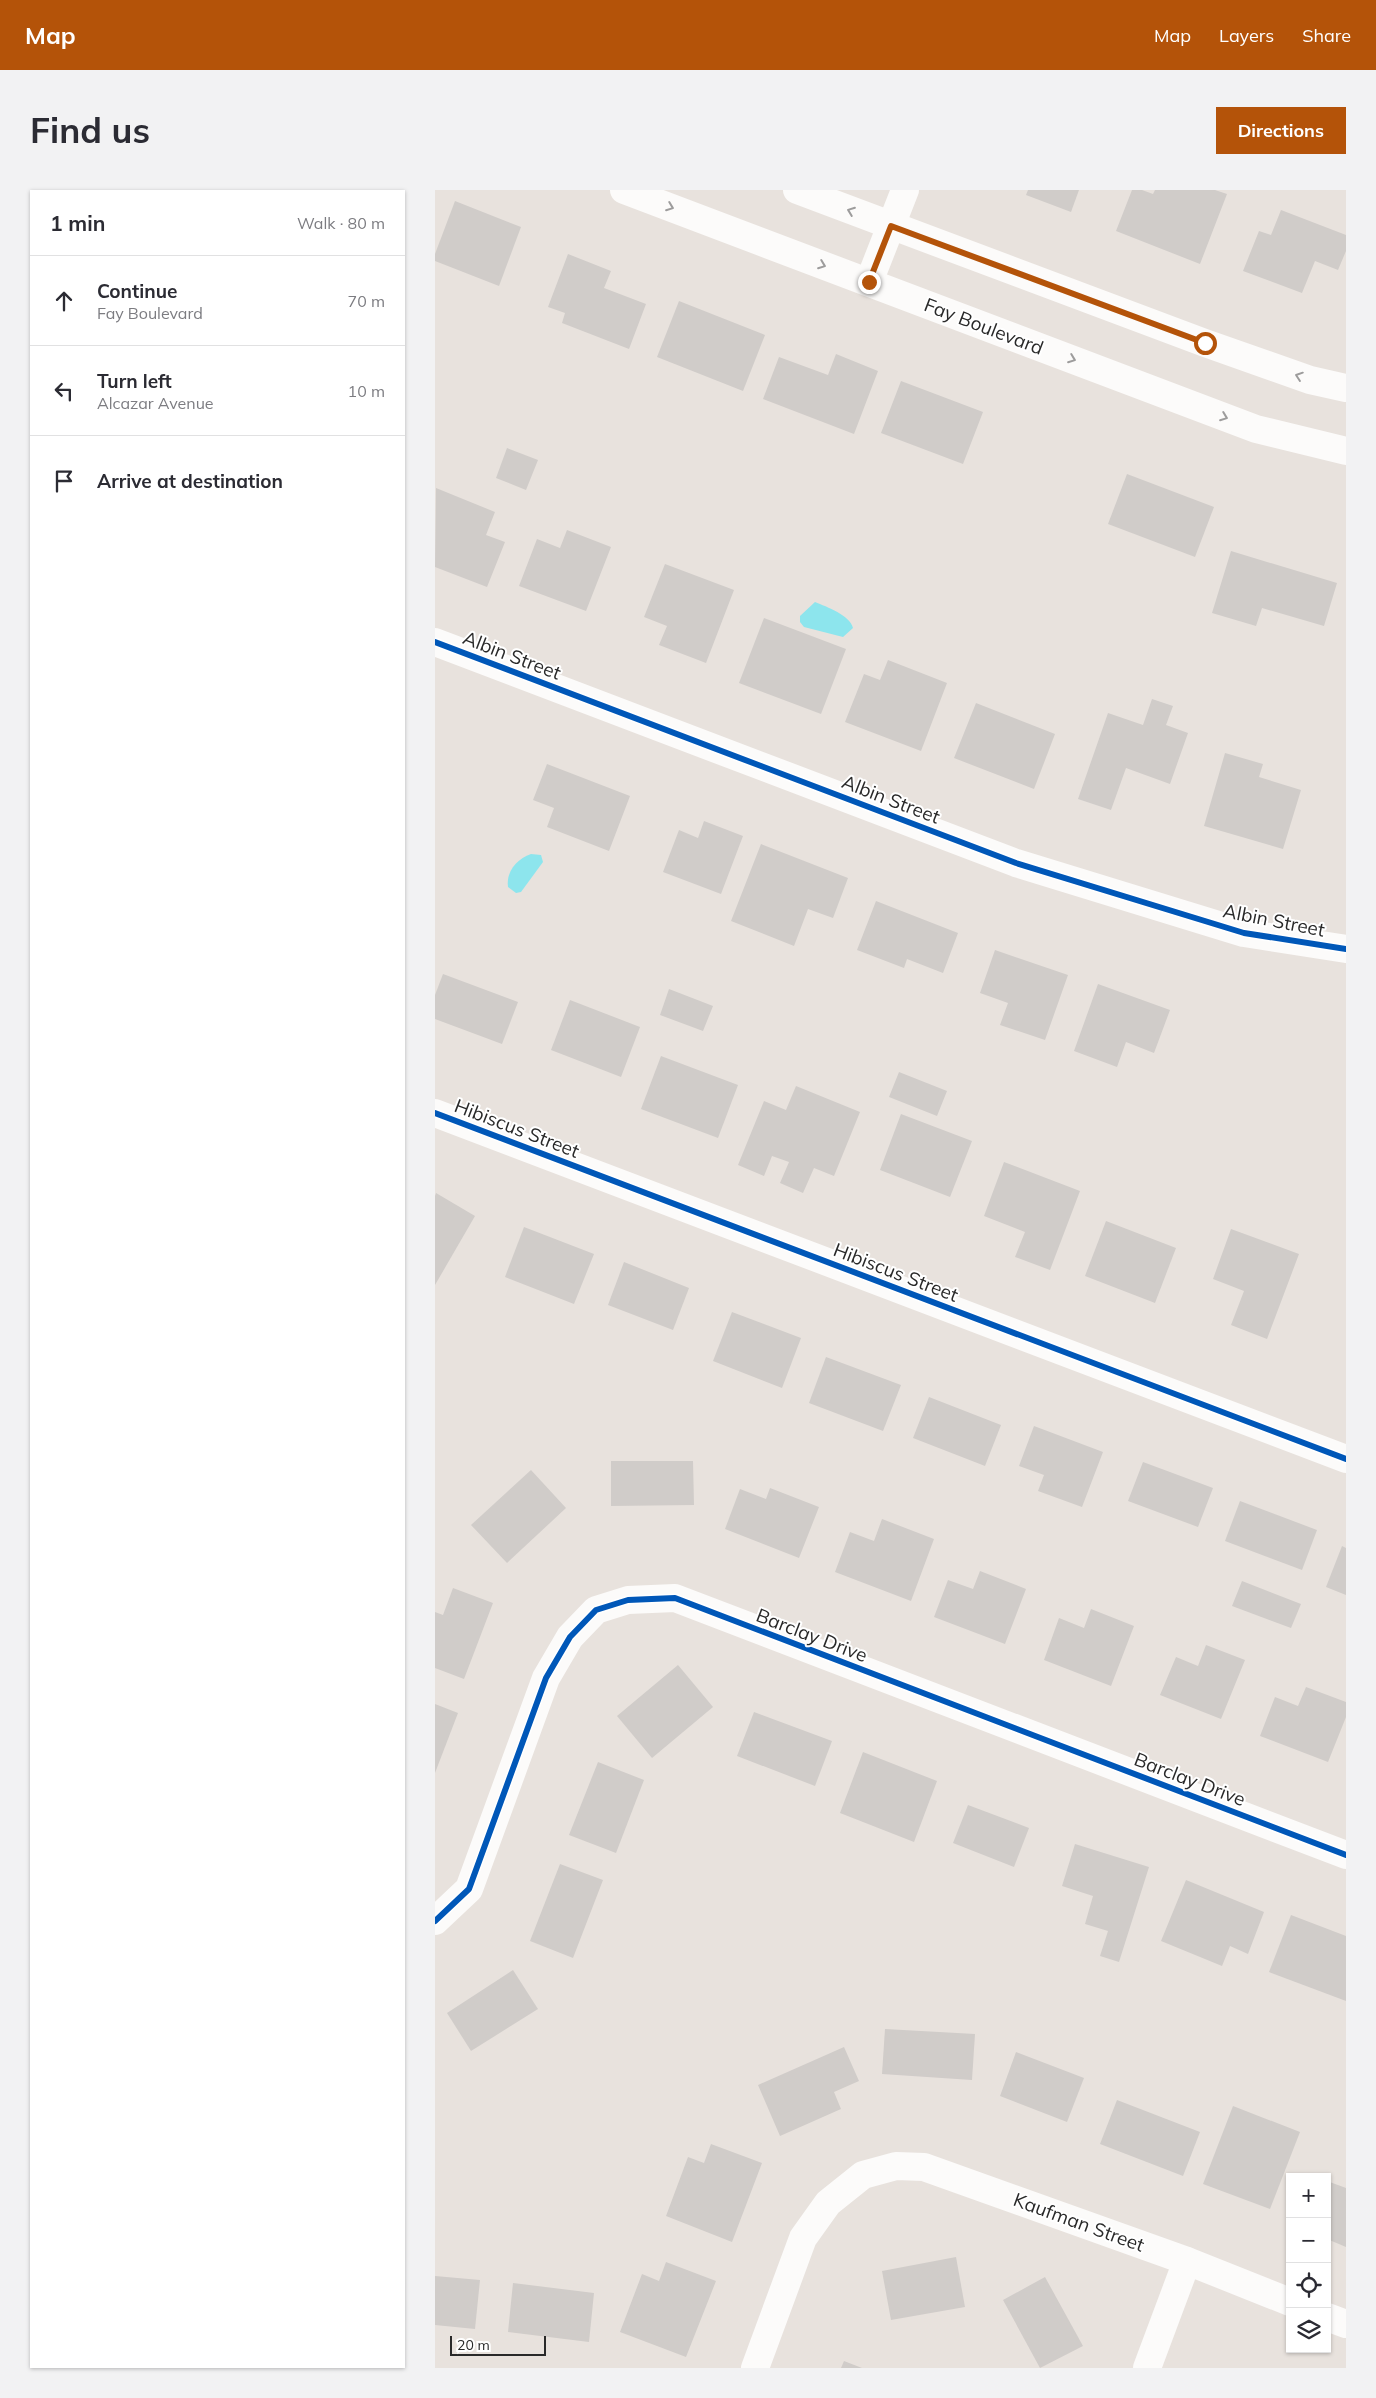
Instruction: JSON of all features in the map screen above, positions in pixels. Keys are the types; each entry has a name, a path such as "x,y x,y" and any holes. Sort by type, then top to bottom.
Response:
{"street":[{"name":"Fay Boulevard","path":"624,190 1256,429 1346,451"},
{"path":"797,190 1205,343 1310,380 1346,388"},
{"path":"869,282 905,190"},
{"name":"Albin Street","path":"435,642 1016,863 1244,934 1346,949"},
{"name":"Hibiscus Street","path":"435,1113 1346,1459"},
{"name":"Barclay Drive","path":"435,1921 469,1889 546,1678 570,1637 596,1610 628,1600 675,1598 1346,1855"},
{"name":"Kaufman Street","path":"755,2368 803,2238 828,2204 863,2175 896,2166 924,2167 1187,2261 1286,2300"},
{"path":"1147,2368 1187,2261"},
{"path":"1331,2318 1346,2324"}],"water":[{"path":"815,602 843,615 853,628 843,637 804,627 800,622 800,616"},
{"path":"531,854 541,855 543,862 521,892 516,893 508,887 509,876 517,862"}],"building":[{"path":"1028,190 1079,190 1071,212 1026,195"},
{"path":"1132,190 1142,190 1153,194 1155,190 1215,190 1227,194 1200,264 1116,231"},
{"path":"455,201 521,227 499,286 435,261 435,254"},
{"path":"1281,210 1346,235 1346,251 1338,270 1315,261 1302,293 1243,271 1259,231 1271,235"},
{"path":"568,254 611,271 604,288 646,304 629,349 562,323 565,313 548,307"},
{"path":"679,301 765,335 743,391 657,357"},
{"path":"836,354 878,371 854,434 763,399 779,357 828,375"},
{"path":"901,381 983,412 963,464 881,433"},
{"path":"507,448 538,460 526,490 496,478"},
{"path":"1127,474 1214,507 1195,557 1108,524"},
{"path":"436,488 495,512 486,535 505,542 487,587 435,567"},
{"path":"567,530 611,547 586,611 519,586 537,539 560,548"},
{"path":"1231,551 1337,583 1324,626 1262,608 1256,626 1212,613"},
{"path":"665,564 734,590 706,663 659,645 667,626 644,617"},
{"path":"764,618 846,649 821,714 739,683"},
{"path":"888,660 947,683 921,751 845,722 864,674 880,680"},
{"path":"1152,699 1173,706 1166,725 1188,733 1170,784 1126,768 1111,810 1078,799 1108,713 1143,725"},
{"path":"976,703 1055,734 1034,789 954,758"},
{"path":"1225,753 1263,764 1259,777 1301,790 1283,849 1204,826"},
{"path":"547,764 630,796 609,851 547,827 554,808 533,800"},
{"path":"704,821 743,836 721,894 663,872 679,830 698,838"},
{"path":"761,844 848,878 833,918 808,909 794,946 731,921"},
{"path":"876,901 958,933 943,973 907,959 904,968 857,950"},
{"path":"995,950 1068,975 1045,1040 1000,1025 1008,1003 980,993"},
{"path":"443,974 518,1002 502,1044 435,1019 435,995"},
{"path":"1098,984 1170,1010 1154,1053 1126,1042 1117,1067 1074,1051"},
{"path":"669,989 713,1006 703,1031 660,1015"},
{"path":"570,1000 640,1027 621,1077 551,1050"},
{"path":"661,1056 738,1085 718,1138 641,1109"},
{"path":"899,1072 947,1091 937,1116 889,1097"},
{"path":"796,1086 860,1112 834,1176 814,1168 803,1193 780,1183 789,1162 772,1156 764,1176 738,1165 764,1101 786,1110"},
{"path":"901,1114 972,1141 950,1197 880,1170"},
{"path":"1004,1162 1080,1191 1050,1270 1015,1257 1025,1232 984,1216"},
{"path":"436,1193 475,1216 435,1285 435,1196"},
{"path":"1106,1221 1176,1248 1155,1303 1085,1276"},
{"path":"524,1227 594,1254 574,1304 505,1277"},
{"path":"1231,1229 1299,1254 1267,1339 1231,1325 1244,1291 1213,1279"},
{"path":"624,1262 689,1288 673,1330 608,1305"},
{"path":"732,1312 801,1338 782,1388 713,1361"},
{"path":"826,1357 901,1385 883,1431 809,1403"},
{"path":"929,1397 1001,1425 985,1466 913,1438"},
{"path":"1034,1426 1103,1452 1082,1507 1038,1491 1044,1475 1019,1466"},
{"path":"611,1461 693,1461 694,1505 611,1506"},
{"path":"1143,1462 1213,1488 1198,1527 1128,1501"},
{"path":"531,1470 566,1508 507,1563 471,1525"},
{"path":"770,1488 819,1507 799,1558 725,1529 740,1489 766,1499"},
{"path":"1240,1501 1317,1530 1302,1570 1225,1541"},
{"path":"882,1519 934,1539 911,1601 835,1572 850,1532 874,1541"},
{"path":"1342,1546 1346,1548 1346,1595 1326,1587"},
{"path":"980,1571 1026,1589 1005,1644 934,1617 948,1580 973,1589"},
{"path":"1242,1581 1301,1604 1291,1628 1232,1606"},
{"path":"453,1588 493,1603 464,1679 435,1668 435,1612 443,1615"},
{"path":"1091,1609 1134,1626 1111,1686 1044,1660 1059,1618 1084,1628"},
{"path":"1206,1645 1245,1660 1221,1719 1160,1695 1176,1657 1198,1666"},
{"path":"678,1665 713,1707 652,1758 617,1716"},
{"path":"1306,1687 1346,1702 1346,1717 1328,1762 1260,1736 1275,1697 1298,1706"},
{"path":"435,1704 458,1713 435,1773"},
{"path":"754,1712 832,1741 815,1786 737,1756"},
{"path":"863,1752 937,1781 914,1842 840,1813"},
{"path":"598,1762 644,1780 616,1853 569,1835"},
{"path":"968,1805 1029,1828 1014,1867 953,1843"},
{"path":"1075,1844 1149,1867 1119,1962 1100,1956 1108,1931 1085,1924 1093,1896 1062,1886"},
{"path":"560,1864 603,1880 573,1958 530,1941"},
{"path":"1186,1880 1264,1912 1248,1954 1230,1946 1222,1966 1161,1941"},
{"path":"1291,1915 1346,1936 1346,2001 1269,1972"},
{"path":"513,1970 538,2009 471,2051 447,2013"},
{"path":"885,2029 975,2034 972,2080 882,2074"},
{"path":"844,2047 859,2081 834,2092 841,2109 780,2136 758,2085"},
{"path":"1016,2052 1084,2078 1067,2122 1000,2096"},
{"path":"1117,2100 1200,2132 1183,2176 1100,2144"},
{"path":"1233,2106 1300,2132 1270,2209 1203,2184"},
{"path":"711,2144 762,2163 732,2242 666,2216 688,2157 704,2163"},
{"path":"1331,2182 1346,2188 1346,2247 1331,2241"},
{"path":"956,2257 965,2307 891,2320 882,2271"},
{"path":"666,2262 716,2281 686,2357 620,2332 642,2274 659,2281"},
{"path":"435,2276 480,2280 475,2329 435,2325"},
{"path":"1045,2277 1083,2346 1040,2368 1003,2300"},
{"path":"513,2283 594,2293 589,2342 508,2332"},
{"path":"844,2361 862,2368 841,2368"}],"cycle path":[{"path":"435,642 1016,863 1244,933 1346,949"},
{"path":"435,1113 1346,1459"},
{"path":"435,1921 469,1889 546,1678 570,1637 596,1610 628,1600 675,1598 1346,1855"}],"route":[{"path":"869,282 891,226 1205,343"}]}
